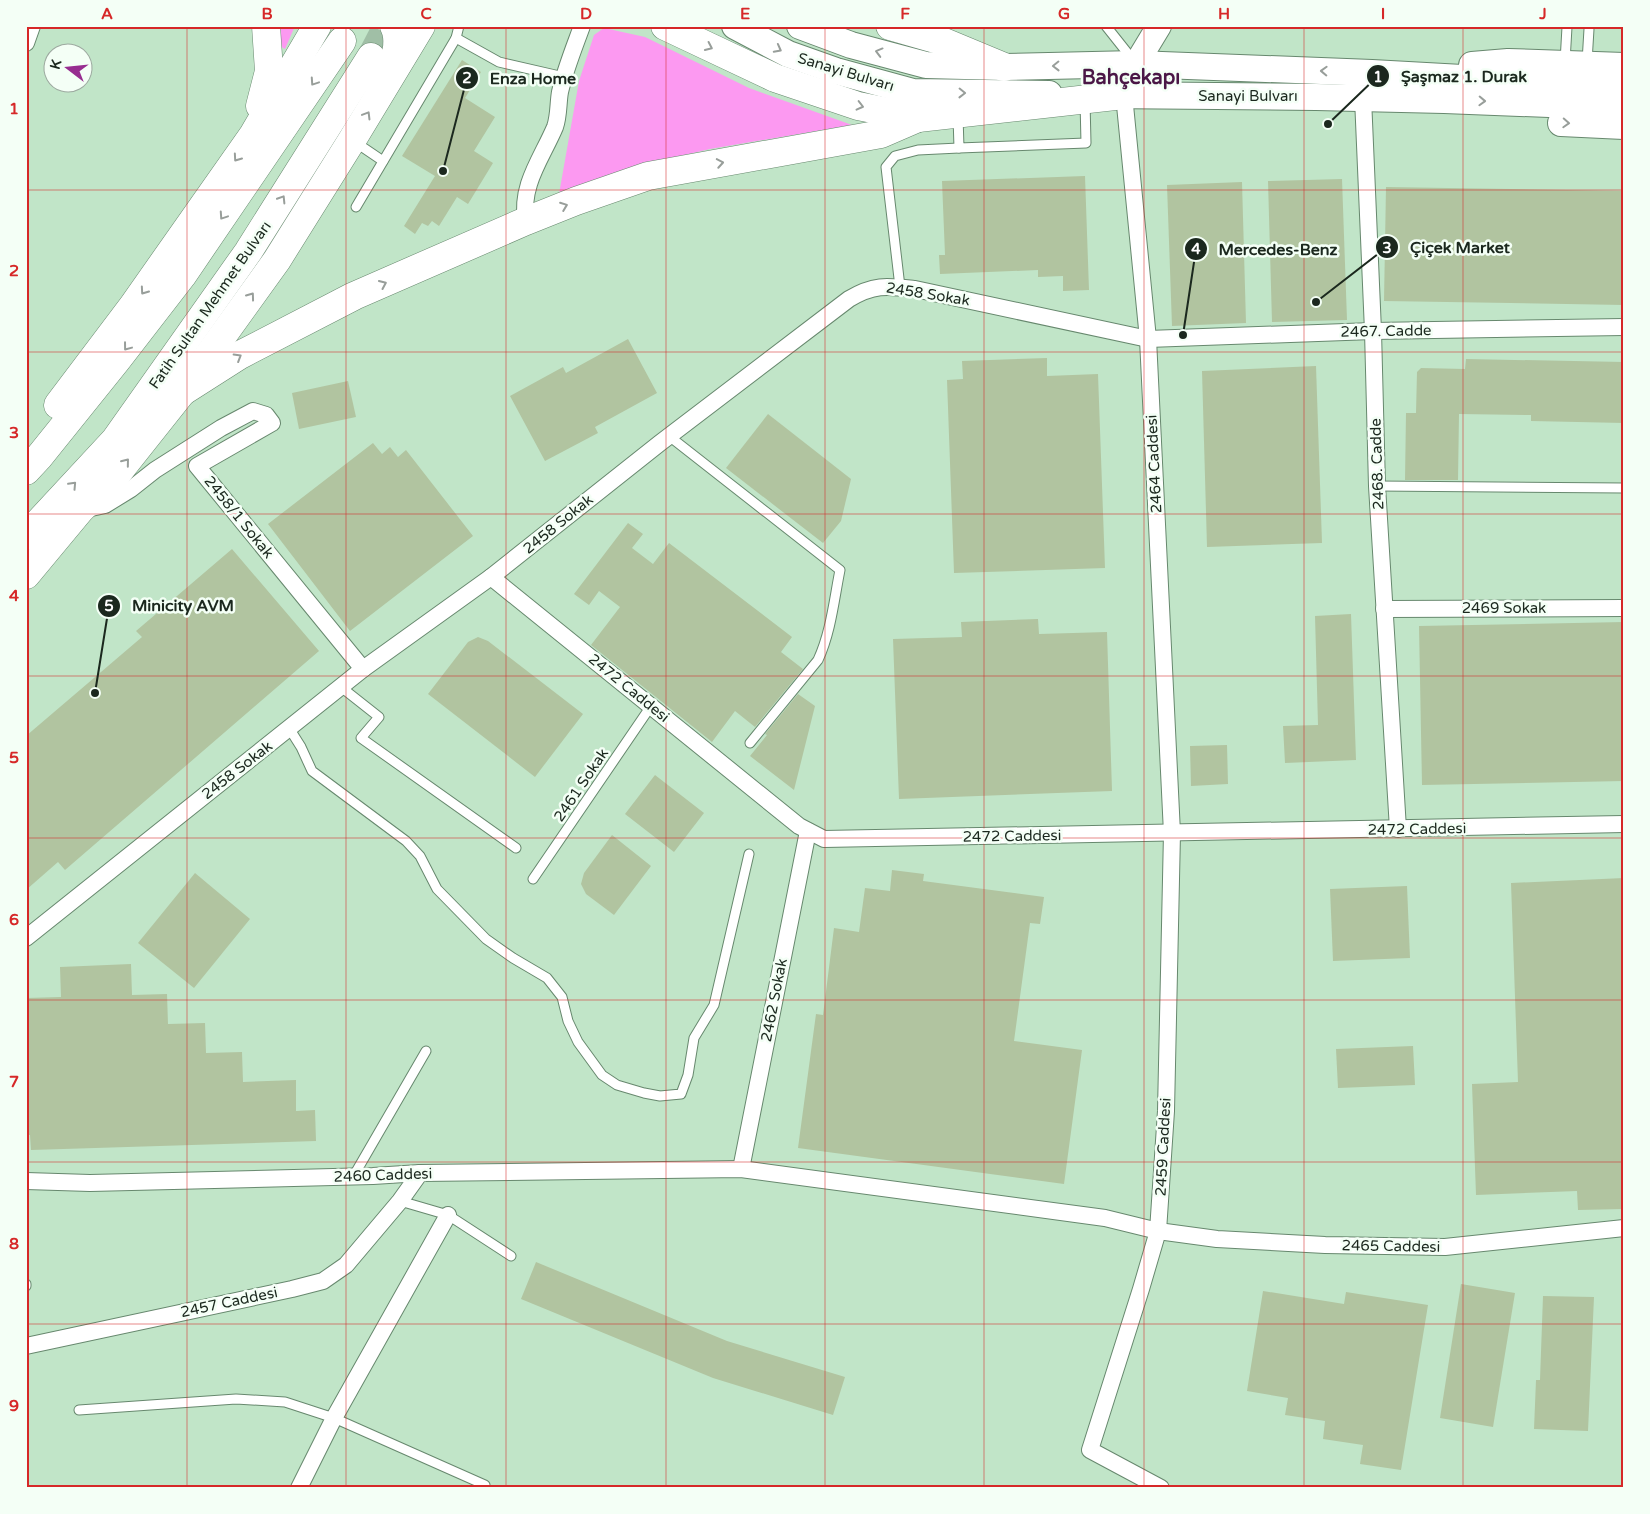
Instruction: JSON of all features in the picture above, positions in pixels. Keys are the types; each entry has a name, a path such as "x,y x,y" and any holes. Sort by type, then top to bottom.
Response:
{"highway":[{"path":"253,136 269,71 266,26"},
{"path":"384,87 396,59 398,34 394,26"},
{"path":"26,575 80,510 120,470 182,392 277,260 421,26"},
{"path":"665,26 775,78 858,106 916,105 958,114 1124,95"},
{"path":"890,26 943,36 1004,67"},
{"path":"26,447 132,307 253,136 314,32"},
{"path":"26,471 117,360 182,276 342,41"},
{"name":"Fatih Sultan Mehmet Bulvarı","path":"27,535 115,440 248,252 371,57"},
{"path":"182,392 240,355 354,296 526,221 648,176 881,134 916,105"},
{"path":"27,535 80,510"}],"main road":[{"name":"Sanayi Bulvarı","path":"735,26 788,54 836,71 916,105 1124,95 1363,98 1624,107"},
{"name":"Sanayi Bulvarı","path":"800,26 851,44 926,65 1004,67 1136,64 1372,73 1624,87"},
{"path":"1372,73 1508,62 1624,66"},
{"path":"1363,98 1400,113 1624,126"}],"street":[{"path":"26,43 32,26"},
{"path":"526,221 524,196 530,178 556,125 564,77 582,26"},
{"path":"1136,64 1159,26"},
{"name":"2464 Caddesi","path":"1124,95 1148,339 1172,834"},
{"name":"2468. Cadde","path":"1363,98 1373,331 1377,486 1398,829"},
{"name":"2458 Sokak","path":"26,938 341,687 491,577 669,436 849,299 861,292 879,286 915,289 1148,339"},
{"name":"2467. Cadde","path":"1148,339 1373,331 1624,327"},
{"name":"2458/1 Sokak","path":"80,510 105,505 131,489 154,470 221,428 253,411 266,415 272,423 197,466 363,670"},
{"name":"2472 Caddesi","path":"491,577 799,826 824,839 1172,834 1624,824"},
{"name":"2469 Sokak","path":"1384,609 1624,608"},
{"name":"2462 Sokak","path":"741,1169 808,831"},
{"name":"2459 Caddesi","path":"1161,1488 1090,1450 1158,1231 1166,1111 1172,834"},
{"name":"2460 Caddesi","path":"26,1181 90,1184 420,1174 741,1169 1106,1218 1158,1231"},
{"name":"2457 Caddesi","path":"26,1346 323,1281 346,1265 400,1201 420,1174"},
{"path":"299,1488 334,1418 448,1215"},
{"name":"2465 Caddesi","path":"1158,1231 1217,1239 1325,1245 1445,1248 1624,1228"}],"lane":[{"path":"356,208 456,38 459,26"},
{"path":"1106,26 1136,64"},
{"path":"1567,27 1576,64"},
{"path":"1576,64 1589,29"},
{"path":"456,38 499,62 564,77"},
{"path":"900,287 886,167 895,156 918,150 1086,143 1085,100"},
{"path":"958,114 959,148"},
{"path":"352,140 383,161"},
{"path":"669,436 840,570 829,628 818,660 750,743"},
{"path":"1377,486 1624,488"},
{"path":"341,687 379,718 361,738 516,848"},
{"name":"2461 Sokak","path":"533,879 651,706"},
{"path":"289,728 301,747 312,771 406,840 420,856 436,889 486,939 512,958 548,978 562,996 568,1021 578,1042 602,1075 617,1085 644,1093 660,1096 680,1094 688,1076 694,1038 714,1005 749,854"},
{"path":"353,1177 426,1051"},
{"path":"400,1201 448,1215 511,1256"},
{"path":"79,1410 236,1399 285,1402 334,1418 485,1485"}],"shaded area":[{"path":"279,26 295,26 285,49 280,46"},
{"path":"604,28 645,37 749,88 852,125 710,149 629,168 559,194 579,81 594,35"}],"building":[{"path":"462,60 481,72 465,98 495,117 474,151 493,163 468,204 457,197 439,226 432,221 428,226 422,223 415,234 404,226 435,176 402,156"},
{"path":"1085,176 1089,290 1063,291 1063,276 1038,277 1038,270 940,274 939,255 945,255 942,181"},
{"path":"1342,179 1347,320 1272,322 1268,181"},
{"path":"1242,182 1246,323 1172,326 1167,185"},
{"path":"1386,187 1624,191 1624,305 1384,301"},
{"path":"628,339 657,393 595,427 598,433 545,461 510,396 563,367 566,373"},
{"path":"1047,358 1047,376 1098,374 1105,568 954,573 947,380 963,379 962,361"},
{"path":"1466,359 1624,362 1624,423 1531,421 1531,415 1459,414 1458,480 1405,480 1406,413 1416,413 1417,372 1421,368 1465,369"},
{"path":"1316,366 1322,543 1207,547 1202,371"},
{"path":"348,381 356,417 299,429 292,393"},
{"path":"768,414 851,479 841,521 823,543 726,468"},
{"path":"373,443 382,454 390,447 398,457 406,450 473,536 350,631 268,524"},
{"path":"628,523 643,534 632,548 653,564 669,543 792,637 781,652 803,669 755,727 735,711 712,742 591,645 620,607 599,591 589,605 574,594"},
{"path":"232,549 319,651 65,870 58,862 26,890 26,736 142,637 136,631"},
{"path":"1351,614 1356,760 1285,763 1283,726 1318,725 1315,616"},
{"path":"1038,619 1039,634 1107,632 1112,791 899,799 893,639 962,637 961,622"},
{"path":"1624,622 1624,781 1422,785 1419,626"},
{"path":"478,637 488,641 583,714 535,777 428,694 468,642"},
{"path":"798,694 815,706 794,790 750,756 767,735 765,734"},
{"path":"1227,745 1228,784 1191,786 1190,746"},
{"path":"655,775 704,813 674,852 625,814"},
{"path":"612,835 651,866 614,915 586,894 581,884 584,873"},
{"path":"892,870 924,874 923,881 1044,897 1040,924 1030,923 1014,1041 1082,1050 1064,1184 798,1148 816,1014 823,1015 834,928 859,932 865,888 890,891"},
{"path":"195,873 250,919 194,988 138,943"},
{"path":"1624,878 1624,1209 1578,1210 1577,1191 1476,1195 1472,1084 1518,1082 1511,883"},
{"path":"1407,886 1410,958 1333,961 1330,889"},
{"path":"131,964 132,995 167,994 168,1024 205,1023 206,1053 242,1052 243,1082 296,1080 296,1111 315,1110 316,1141 31,1150 30,1135 26,1135 26,998 61,997 60,967"},
{"path":"1413,1046 1415,1085 1338,1088 1336,1049"},
{"path":"536,1262 727,1341 845,1377 833,1415 713,1378 521,1299"},
{"path":"1461,1284 1515,1293 1493,1427 1440,1418"},
{"path":"1263,1291 1344,1304 1346,1292 1428,1305 1401,1470 1360,1464 1363,1445 1323,1439 1325,1421 1285,1415 1288,1398 1247,1391"},
{"path":"1543,1296 1594,1297 1588,1431 1534,1429 1536,1380 1540,1380"}],"tunnel":[{"path":"371,57 387,26"}],"place":[{"name":"Şaşmaz 1. Durak","path":"1328,124"},
{"name":"Enza Home","path":"443,171"},
{"name":"Çiçek Market","path":"1316,302"},
{"name":"Mercedes-Benz","path":"1183,335"},
{"name":"Minicity AVM","path":"95,693"}],"district":[{"name":"Bahçekapı","path":"1131,78"}]}
